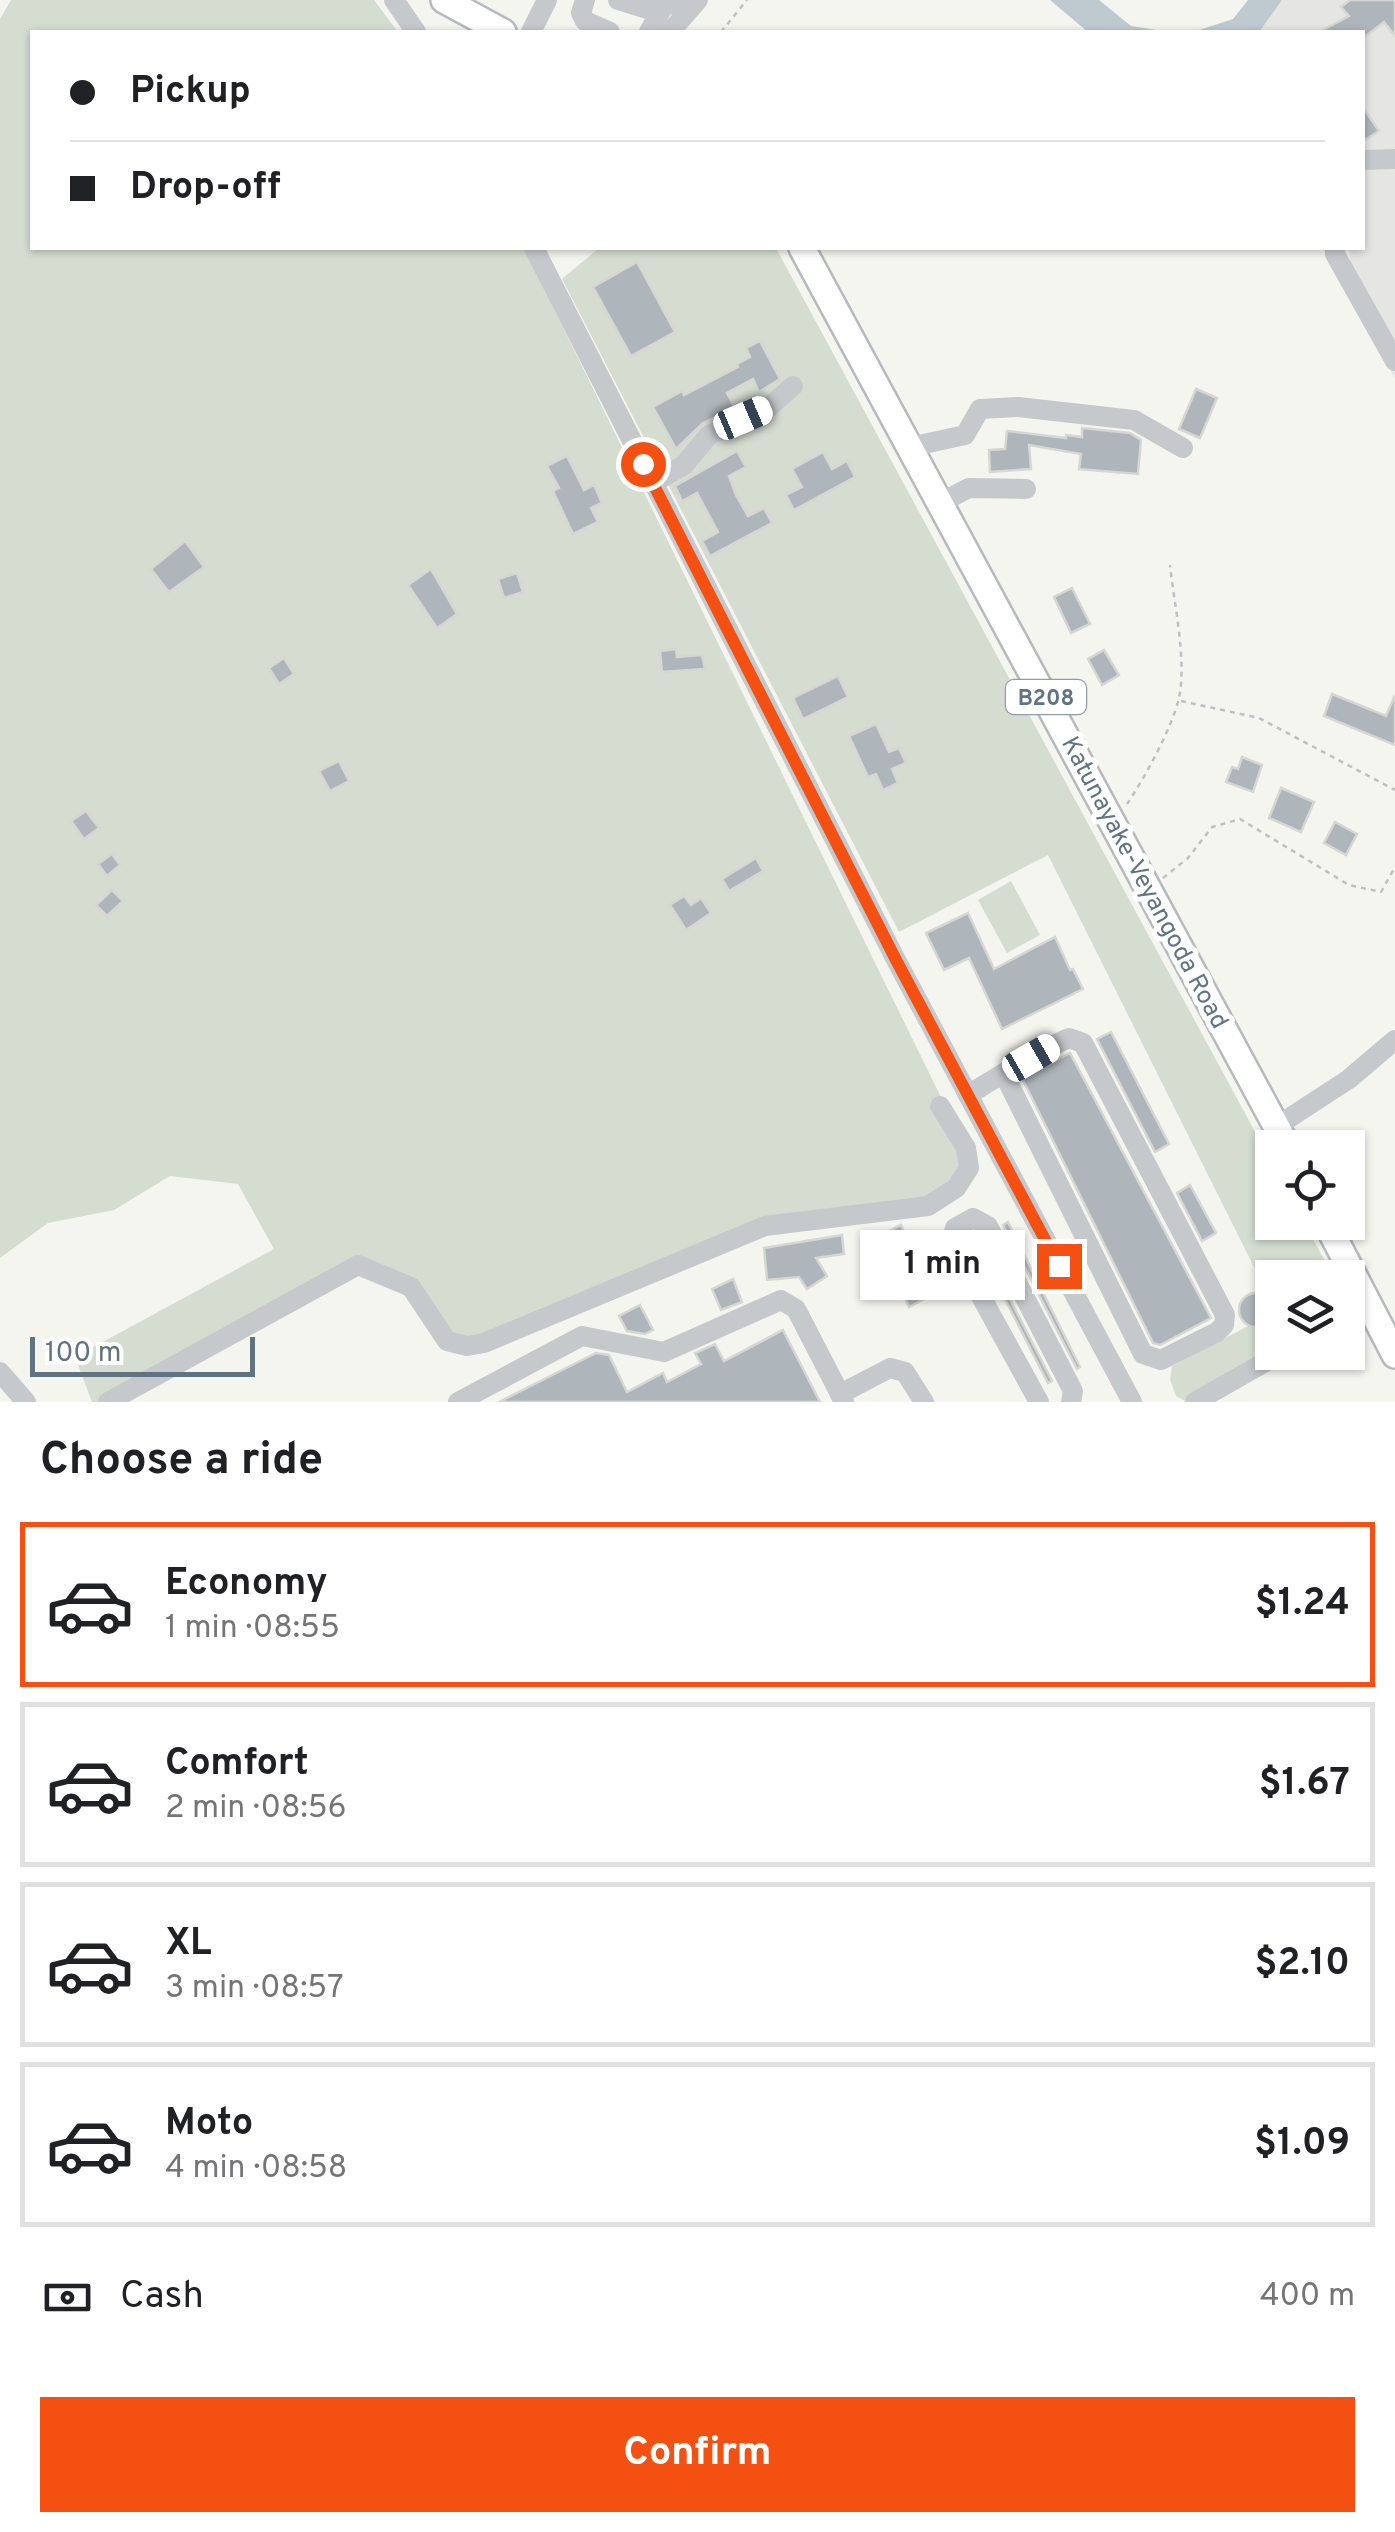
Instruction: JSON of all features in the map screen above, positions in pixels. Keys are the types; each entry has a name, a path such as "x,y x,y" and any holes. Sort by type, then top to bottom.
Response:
{"main road":[{"path":"444,0 499,30"},
{"name":"Katunayake-Veyangoda Road","path":"803,250 1278,1130"},
{"path":"1365,1319 1395,1355"}],"street":[{"path":"394,0 415,30"},
{"path":"532,30 547,0"},
{"path":"585,0 585,20 606,30"},
{"path":"618,0 634,7 662,9 683,2 695,3"},
{"path":"672,30 695,3"},
{"path":"650,30 662,9"},
{"path":"1365,160 1395,159"},
{"path":"535,250 895,958 1132,1402"},
{"path":"1335,250 1395,360"},
{"path":"653,483 684,465 708,434 768,408 792,386"},
{"path":"910,447 965,434 980,409 1018,407 1134,420 1184,448"},
{"path":"940,503 969,488 1026,489"},
{"path":"968,1095 1004,1074 1070,1038 1084,1043 1222,1308 1225,1320 1217,1332 1160,1360 1143,1354 1004,1074"},
{"path":"1290,1130 1395,1040"},
{"path":"108,1402 358,1265 411,1287 446,1341 466,1346 484,1343 764,1226 928,1206 956,1188 968,1168 966,1148 940,1106"},
{"path":"1039,1402 951,1242 955,1228 973,1218 988,1226 1073,1391 1072,1402"},
{"path":"458,1402 582,1336 664,1352 777,1300 796,1309 842,1398 895,1368 909,1377 924,1402"},
{"path":"1195,1402 1255,1368"},
{"path":"0,1372 26,1402"}],"path":[{"path":"723,30 747,0"},
{"path":"1112,819 1142,782 1178,700 1181,674 1170,565"},
{"path":"1178,700 1259,718 1395,790"},
{"path":"1150,889 1188,858 1212,826 1240,819 1350,886 1381,892 1395,867"}],"shaded area":[{"path":"11,0 374,0 396,30 30,30 30,250 525,250 966,1148 969,1168 928,1206 764,1226 484,1343 447,1341 411,1287 358,1265 108,1402 92,1402 75,1357 274,1249 238,1184 170,1176 114,1210 48,1223 0,1258 0,19"},
{"path":"1050,0 1099,0 1131,26 1156,30 1086,30"},
{"path":"1248,0 1282,0 1260,30 1199,30 1233,19"},
{"path":"1280,0 1395,0 1395,379 1352,297 1349,250 1365,250 1365,30 1260,30"},
{"path":"597,250 777,250 1255,1132 1255,1240 1313,1240 1325,1260 1255,1260 1255,1269 1048,855 899,932 562,279"},
{"path":"1011,881 1040,935 1007,953 978,900"},
{"path":"1248,1326 1255,1326 1255,1359 1185,1401 1176,1396 1170,1379 1172,1366"}],"building":[{"path":"1350,0 1395,0 1395,36 1384,22 1365,37 1365,30 1323,30 1349,16 1341,7"},
{"path":"1365,110 1379,131 1365,140"},
{"path":"637,262 675,332 631,356 593,287"},
{"path":"760,341 780,379 759,392 753,379 727,393 735,408 703,423 676,449 653,407 738,367 750,357 746,348"},
{"path":"1196,389 1217,398 1200,438 1179,429"},
{"path":"1082,428 1130,433 1141,440 1138,474 1079,469 1081,454 1029,445 1031,469 990,472 989,450 1005,449 1007,431 1066,438 1082,437"},
{"path":"737,451 746,467 729,476 736,495 748,516 764,508 772,523 710,556 702,541 718,532 697,493 682,501 675,486"},
{"path":"823,452 832,469 847,461 855,477 794,510 786,495 802,487 792,469"},
{"path":"567,456 584,490 594,485 602,503 591,508 598,522 573,534 553,491 559,488 547,466"},
{"path":"185,541 204,567 169,592 151,569"},
{"path":"431,569 457,614 437,628 408,585"},
{"path":"517,573 523,592 504,598 498,579"},
{"path":"1072,588 1090,624 1071,633 1054,597"},
{"path":"676,649 677,657 702,655 705,669 662,672 660,651"},
{"path":"1104,650 1119,675 1102,685 1088,659"},
{"path":"284,658 294,674 279,684 269,668"},
{"path":"838,676 848,697 803,719 793,698"},
{"path":"1332,694 1386,716 1395,695 1395,745 1324,716"},
{"path":"876,724 889,752 899,748 906,763 892,769 898,783 883,790 876,774 868,777 849,736"},
{"path":"1242,757 1262,765 1253,792 1226,782 1232,767 1238,769"},
{"path":"339,761 349,781 330,791 319,771"},
{"path":"1281,788 1314,802 1301,832 1269,818"},
{"path":"86,811 99,828 84,839 71,821"},
{"path":"1335,822 1357,834 1346,855 1324,843"},
{"path":"112,854 120,865 107,876 98,864"},
{"path":"756,858 763,871 729,891 722,879"},
{"path":"112,890 123,901 107,916 96,905"},
{"path":"684,896 691,905 701,898 711,913 686,930 670,905"},
{"path":"968,913 994,969 1055,937 1083,989 1002,1029 969,958 944,970 926,933"},
{"path":"1111,1032 1169,1144 1155,1152 1097,1039"},
{"path":"1070,1053 1211,1318 1160,1345 1153,1343 1022,1078"},
{"path":"1190,1185 1216,1233 1202,1241 1177,1193"},
{"path":"1008,1222 1080,1367 1077,1369 1003,1225"},
{"path":"901,1225 932,1295 909,1307 881,1248 886,1246 881,1235"},
{"path":"842,1235 844,1254 816,1258 827,1276 807,1289 799,1277 767,1280 764,1248"},
{"path":"978,1237 1052,1381 1048,1383 974,1239"},
{"path":"733,1279 742,1302 721,1310 712,1289"},
{"path":"1255,1293 1255,1327 1240,1317 1240,1303"},
{"path":"640,1305 653,1330 645,1334 627,1331 619,1316"},
{"path":"783,1330 820,1402 499,1402 596,1353 609,1355 627,1392 663,1373 667,1382 701,1364 695,1353 715,1344 724,1361"}],"route":[{"path":"643,464 895,958 1059,1266"}]}
